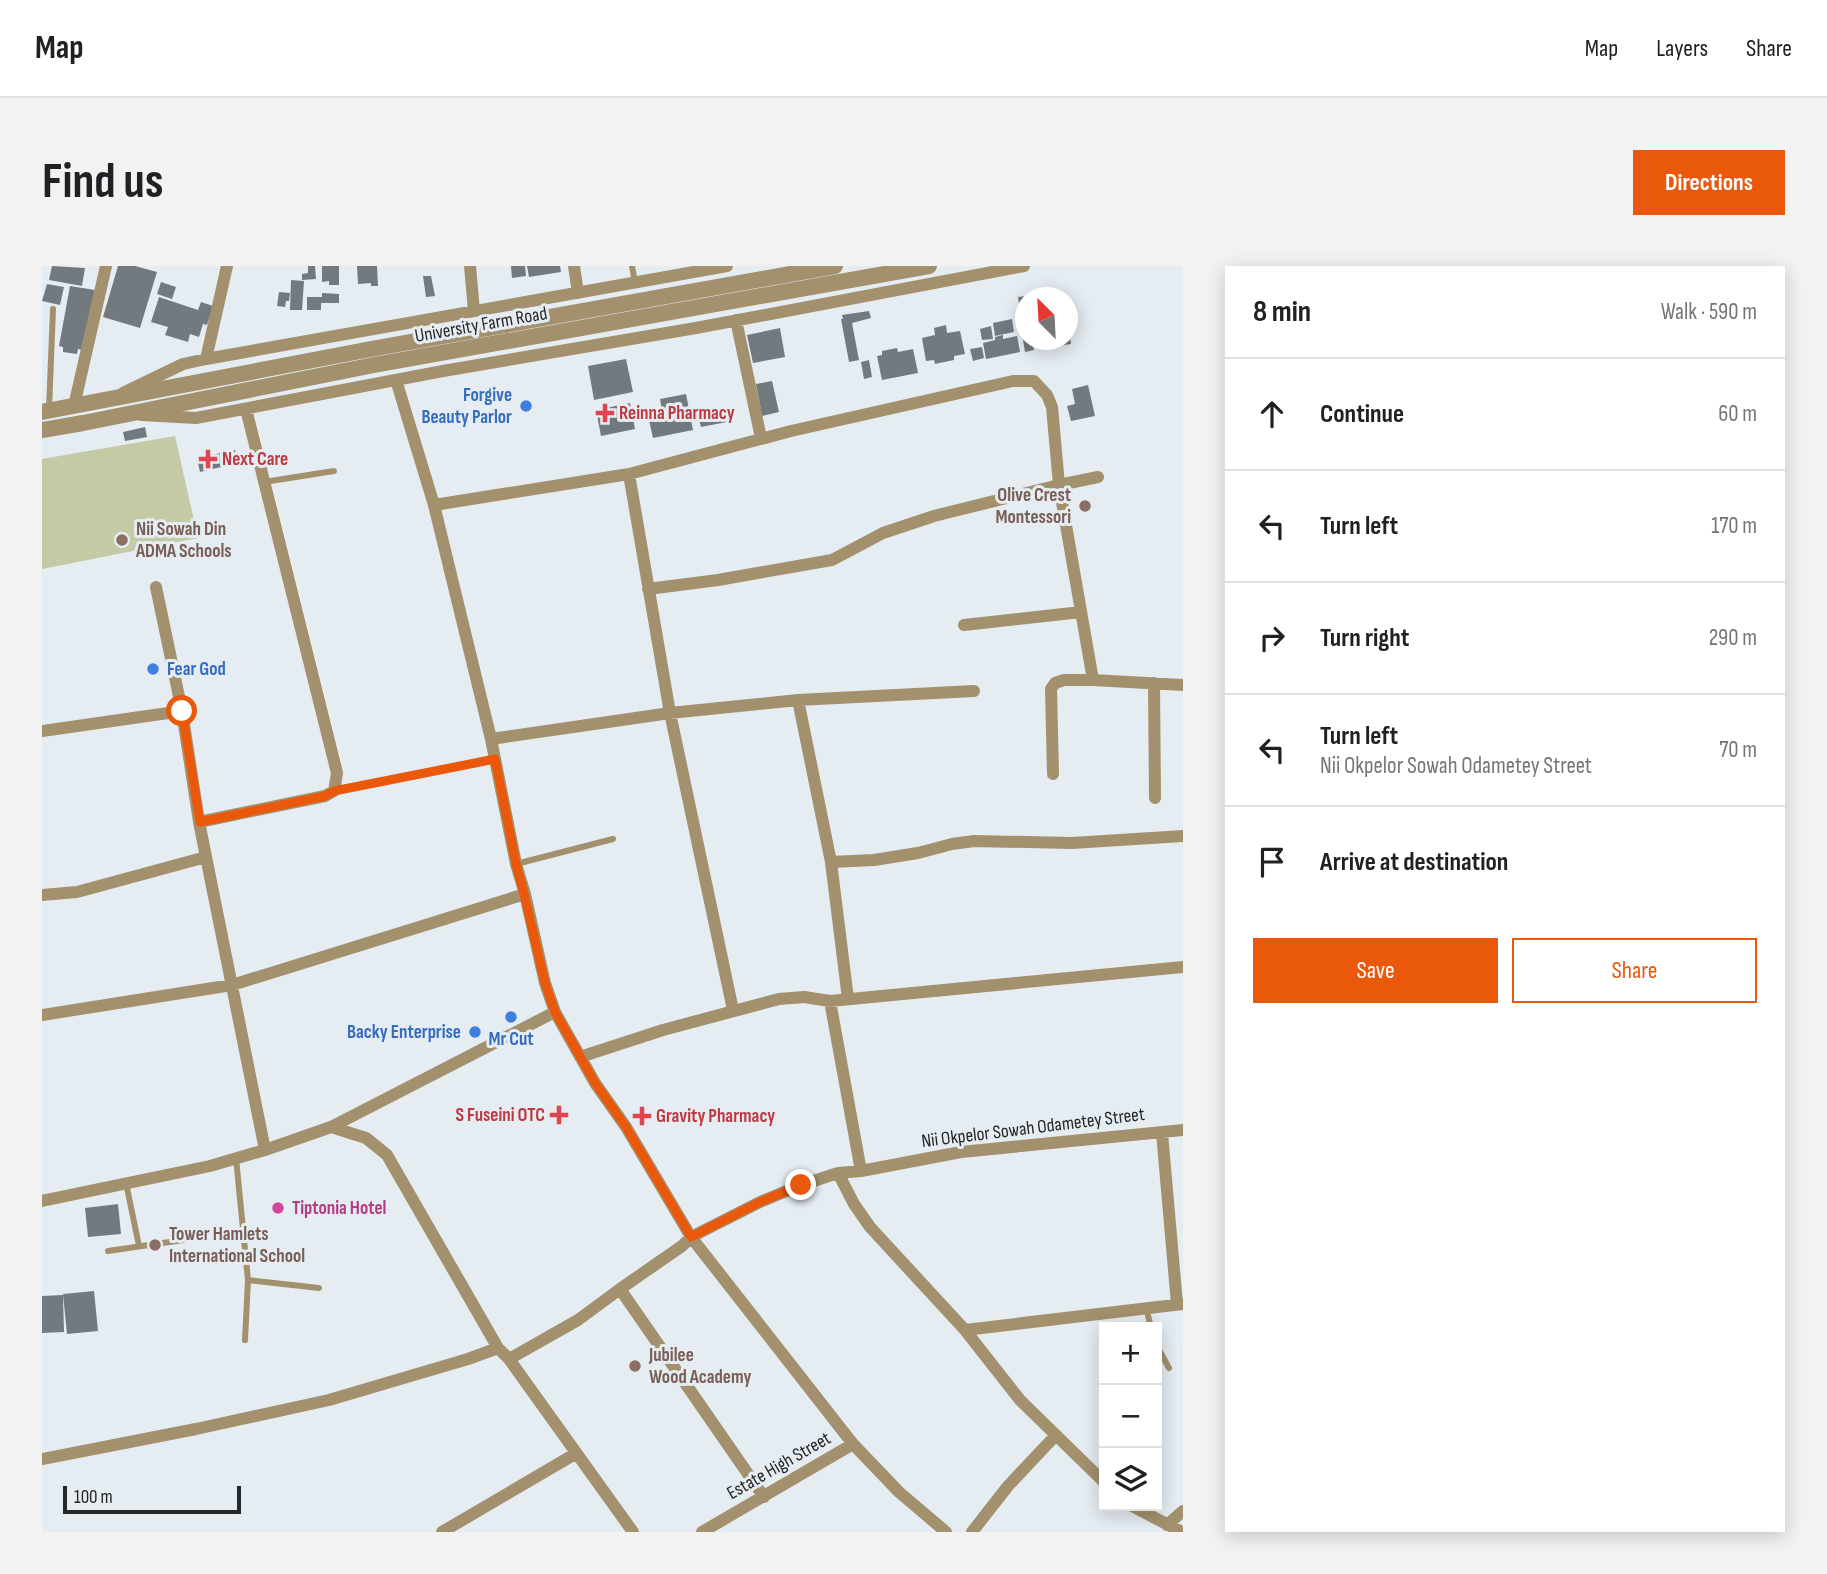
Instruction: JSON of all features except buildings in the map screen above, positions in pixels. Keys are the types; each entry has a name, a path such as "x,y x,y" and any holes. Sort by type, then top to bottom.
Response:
{"street":[{"path":"74,406 106,266"},
{"path":"206,359 227,266"},
{"path":"470,266 474,311"},
{"path":"574,266 578,293"},
{"path":"111,399 183,364 206,359 727,266"},
{"name":"University Farm Road","path":"45,411 371,349 835,266"},
{"name":"University Farm Road","path":"42,430 374,365 929,266"},
{"path":"123,414 196,418 1024,266"},
{"path":"736,320 761,438"},
{"path":"396,380 434,505 491,739 516,864 545,983 555,1012 595,1083 626,1127 691,1237 853,1444"},
{"path":"434,505 629,474 761,438 1013,381 1034,381 1047,395 1052,407 1059,485 1093,680"},
{"path":"200,822 325,796 334,791 337,782 246,409"},
{"path":"629,474 670,713 733,1010"},
{"path":"648,589 718,580 832,559 883,533 934,516 1098,477"},
{"path":"156,587 182,711 206,857 265,1150"},
{"path":"964,625 1081,612"},
{"path":"1053,774 1051,690 1055,683 1064,680 1093,680 1183,685"},
{"path":"1154,683 1155,798"},
{"path":"491,739 670,713 798,700 974,691"},
{"path":"798,700 831,862 848,999"},
{"path":"42,731 182,711"},
{"path":"831,862 874,860 974,841 1072,843 1183,836"},
{"path":"42,895 77,892 206,857"},
{"path":"42,1015 232,985 524,894"},
{"path":"580,1057 663,1030 779,999 830,1001 1183,967"},
{"path":"830,1001 861,1171"},
{"path":"42,1199 210,1166 331,1127 555,1012"},
{"path":"331,1127 366,1139 387,1155 498,1348 633,1532"},
{"name":"Nii Okpelor Sowah Odametey Street","path":"509,1360 578,1320 691,1237 760,1202 801,1185 838,1173 961,1152 1183,1130"},
{"path":"965,1330 1180,1304 1162,1133"},
{"path":"838,1173 870,1227 965,1330 1020,1400 1099,1477"},
{"path":"620,1289 764,1497"},
{"path":"42,1459 197,1429 329,1399 498,1348"},
{"path":"972,1532 1008,1486 1056,1435"},
{"name":"Estate High Street","path":"702,1532 853,1444 899,1492 943,1531"},
{"path":"442,1532 575,1454"},
{"path":"1141,1511 1182,1532"},
{"path":"1167,1525 1183,1511"}],"lane":[{"path":"632,266 635,283"},
{"path":"45,411 54,309"},
{"path":"264,482 334,471"},
{"path":"334,791 495,759"},
{"path":"516,864 613,839"},
{"path":"236,1158 248,1280 245,1340"},
{"path":"126,1183 139,1246"},
{"path":"108,1251 183,1240"},
{"path":"248,1280 319,1288"},
{"path":"1146,1308 1150,1322"},
{"path":"1162,1356 1168,1368"}],"green space":[{"path":"175,436 198,538 42,569 42,459"}],"place":[{"name":"Forgive Beauty Parlor","path":"526,406"},
{"name":"Reinna Pharmacy","path":"605,413"},
{"name":"Next Care","path":"208,459"},
{"name":"Olive Crest Montessori","path":"1085,506"},
{"name":"Nii Sowah Din ADMA Schools","path":"122,540"},
{"name":"Fear God","path":"153,669"},
{"name":"Mr Cut","path":"511,1017"},
{"name":"Backy Enterprise","path":"475,1032"},
{"name":"S Fuseini OTC","path":"559,1115"},
{"name":"Gravity Pharmacy","path":"642,1116"},
{"name":"Tiptonia Hotel","path":"278,1208"},
{"name":"Tower Hamlets International School","path":"155,1245"},
{"name":"Jubilee Wood Academy","path":"635,1366"}],"route":[{"path":"182,711 200,822 325,796 334,791 495,759 516,864 545,983 555,1012 595,1083 626,1127 691,1237 760,1202 801,1185"}]}
